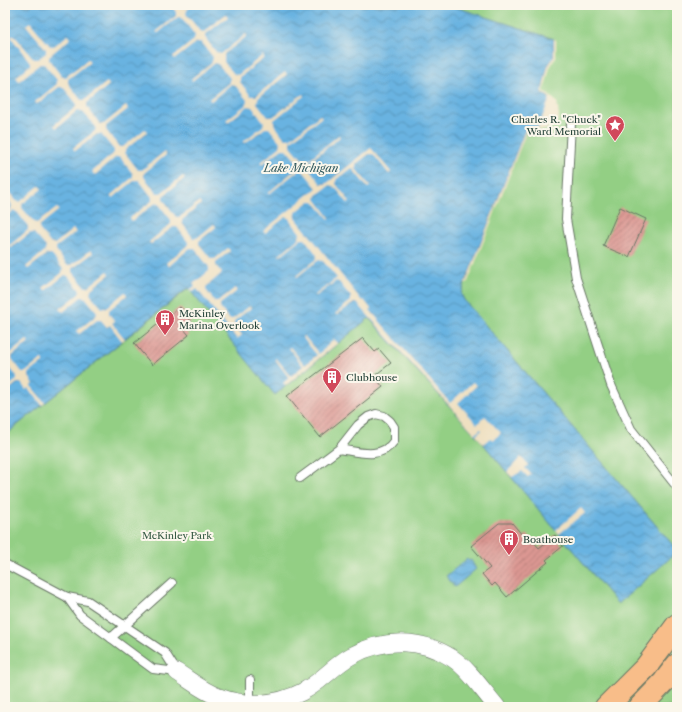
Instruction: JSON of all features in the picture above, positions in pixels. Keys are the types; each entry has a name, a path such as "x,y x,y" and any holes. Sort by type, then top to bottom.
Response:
{"main road":[{"path":"606,707 646,667 677,625"},
{"path":"640,707 677,666"}],"street":[{"path":"177,672 219,697 250,705 288,699 303,692 350,657 364,650 394,642 408,643 437,649 454,659 497,707"}],"lane":[{"path":"571,124 566,219 576,278 611,386 631,429 677,486"},
{"path":"300,478 339,449 358,425 368,417 376,414 384,416 394,427 394,441 385,451 376,454 339,449"},
{"path":"5,564 67,597 88,601 165,653 177,672"},
{"path":"111,638 172,583"},
{"path":"67,597 80,615 154,669 177,672"},
{"path":"250,680 250,705"}],"green space":[{"path":"449,5 677,5 677,550 464,300 461,294 542,92 554,39"},
{"name":"McKinley Park","path":"189,288 275,394 369,318 475,434 617,603 619,603 677,552 677,707 5,707 5,435"}],"water":[{"name":"Lake Michigan","path":"5,5 449,5 554,39 554,57 548,66 542,92 555,103 556,117 554,122 546,127 526,128 461,294 464,300 677,550 677,552 619,603 617,603 475,434 369,318 275,395 188,288 5,435"},
{"path":"467,559 469,561 471,560 476,569 455,587 446,576"}],"pier":[{"path":"171,5 178,5 185,8 192,5 187,10 186,14 200,31 204,32 226,14 228,17 206,34 206,39 217,53 221,54 246,34 247,36 224,54 224,62 234,74 238,75 263,55 264,58 240,77 240,82 251,96 256,96 285,72 287,74 258,98 257,103 268,117 273,117 303,94 304,96 274,120 274,124 285,139 290,139 320,115 322,117 291,141 291,146 302,159 307,161 339,135 340,137 309,162 308,167 321,184 326,184 371,148 391,172 389,174 373,154 369,154 356,164 356,169 370,186 368,188 352,168 336,180 336,184 350,202 348,203 334,186 330,185 317,195 316,199 330,218 329,219 314,201 310,201 296,212 295,217 362,301 364,300 371,309 370,310 450,403 473,382 476,386 458,403 477,424 485,416 501,433 493,440 490,438 483,444 476,435 482,430 481,429 475,434 357,303 353,303 337,315 335,314 351,301 351,297 339,282 336,281 316,296 315,295 337,278 323,261 318,260 297,277 296,276 316,259 317,255 305,239 301,239 280,256 279,255 299,238 300,233 287,216 265,233 263,231 317,188 303,171 299,170 269,194 268,193 297,168 298,163 286,149 282,149 262,164 260,163 280,147 281,143 269,128 265,128 245,143 243,142 263,126 264,122 252,107 248,106 228,122 226,120 246,105 247,100 235,85 231,84 211,101 209,99 229,83 230,78 218,64 214,63 192,81 191,79 212,62 213,57 201,42 197,42 175,59 173,57 194,40 195,35 182,18 178,17 158,33 156,32 176,16 176,12"},
{"path":"30,22 50,46 54,46 68,35 71,38 49,56 49,60 62,77 66,77 88,59 90,62 68,79 68,83 81,100 85,100 107,82 109,85 87,103 87,107 100,124 104,124 126,106 128,109 106,126 106,130 119,147 123,147 145,129 147,132 125,150 125,153 138,170 142,170 164,152 166,155 144,173 144,177 157,193 161,193 183,176 185,178 163,196 163,199 176,217 180,217 199,202 201,204 182,220 182,223 193,238 197,238 214,224 216,227 199,241 199,244 211,259 215,259 228,248 230,251 216,262 216,266 222,273 206,287 206,290 215,302 218,302 235,288 237,291 220,304 220,308 229,319 233,319 250,306 251,308 234,321 234,325 242,335 237,339 197,289 192,292 190,290 195,286 193,284 209,271 209,267 194,248 190,248 169,266 166,263 188,245 188,242 177,227 173,227 151,244 149,242 171,224 171,220 158,203 154,204 132,221 130,218 152,201 152,197 139,180 135,180 113,198 111,196 133,177 133,174 120,157 116,157 95,175 92,172 114,153 114,150 101,134 97,134 75,151 73,148 95,131 96,127 82,111 78,110 56,128 54,125 76,107 77,104 63,87 59,87 37,104 35,102 57,84 57,80 44,64 40,64 19,81 16,77 30,65 30,62 11,37 14,35 34,59 38,59 46,53 46,49 26,25"},
{"path":"554,39 556,40 556,57 550,67 544,91 557,102 559,117 556,123 545,130 527,130 467,284 465,284 526,128 538,128 550,98 542,92 548,66 554,57"},
{"path":"39,186 42,189 22,204 22,208 34,222 37,223 57,208 59,210 39,226 39,229 51,244 55,244 73,229 76,232 56,247 56,251 67,265 72,265 91,250 93,253 73,268 73,272 85,287 88,287 108,271 110,274 91,289 90,294 102,308 106,308 125,292 127,295 109,310 109,314 115,321 112,323 125,339 122,341 110,325 107,327 101,320 97,320 79,334 77,331 96,316 97,312 85,297 81,297 63,312 60,309 79,294 80,290 68,276 65,275 45,291 43,288 62,273 63,269 51,254 47,254 28,269 26,267 45,251 46,247 34,233 30,233 11,248 9,246 28,230 28,226 17,212 13,211 5,218 5,213 11,209 12,205 5,197 5,187 16,201 20,202"},
{"path":"304,336 319,354 334,339 338,343 285,386 283,383 289,378 275,359 276,358 291,376 303,366 289,348 290,347 305,365 317,355 302,337"},
{"path":"27,340 29,342 12,356 12,359 22,372 26,372 42,359 44,362 29,373 29,377 34,384 31,386 45,403 42,405 29,388 26,390 21,383 17,383 5,393 5,389 17,380 17,376 5,363 5,351 11,353"},
{"path":"521,457 528,465 525,468 531,474 528,477 522,471 512,477 507,472"},
{"path":"581,508 585,513 559,534 556,530"}],"building":[{"path":"620,207 646,219 629,257 603,246"},
{"name":"McKinley Marina Overlook","path":"180,307 191,321 183,328 189,335 152,365 134,343"},
{"name":"Clubhouse","path":"363,338 375,352 379,349 391,363 374,376 383,387 320,437 287,396"},
{"name":"Boathouse","path":"499,523 512,523 524,537 527,534 539,548 555,535 563,546 546,560 548,562 507,597 495,583 492,586 482,574 490,568 471,546"}],"place":[{"name":"Charles R. \"Chuck\" Ward Memorial","path":"615,142"},
{"name":"McKinley Marina Overlook","path":"165,336"},
{"name":"Clubhouse","path":"332,394"},
{"name":"Boathouse","path":"509,556"}]}
